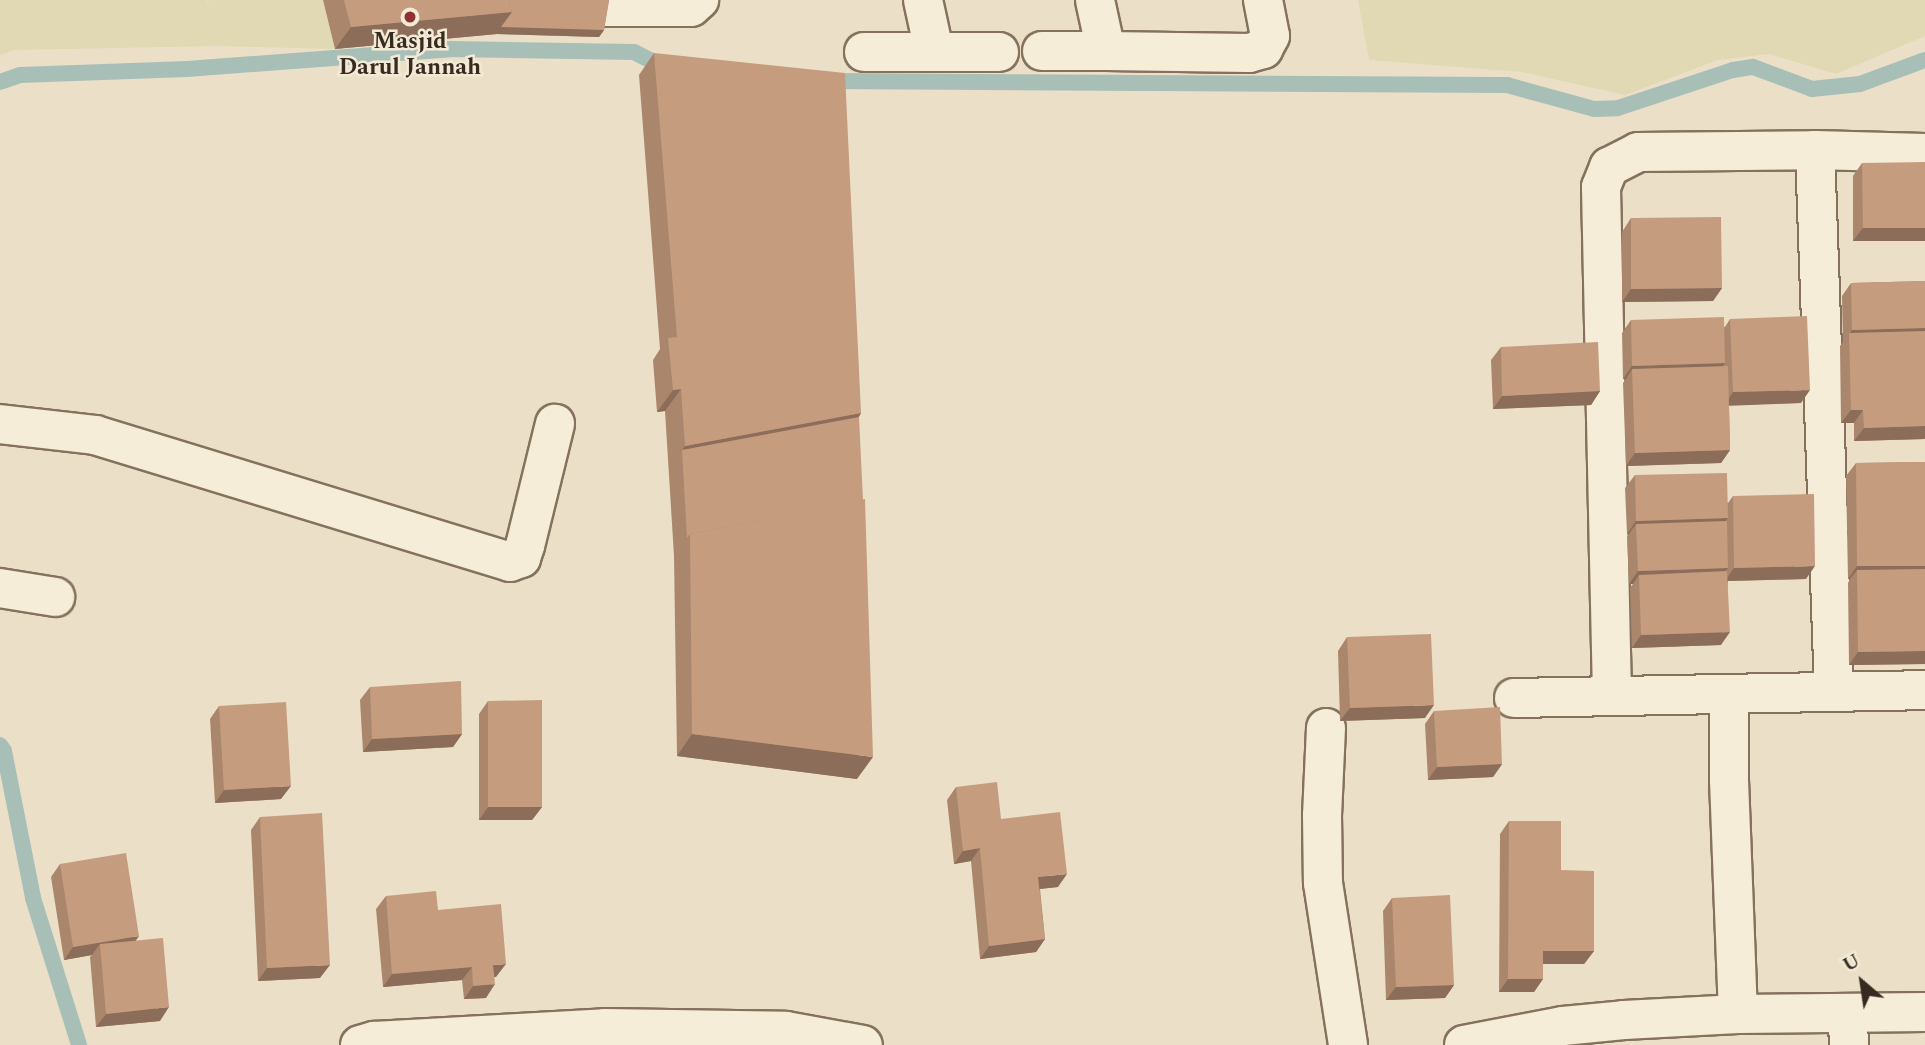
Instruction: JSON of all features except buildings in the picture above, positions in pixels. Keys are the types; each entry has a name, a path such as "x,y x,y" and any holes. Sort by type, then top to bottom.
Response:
{"street":[{"path":"526,0 541,7 691,7 699,0"},
{"path":"923,0 934,51"},
{"path":"1095,0 1106,51"},
{"path":"1042,51 1249,53 1263,49 1270,36 1263,0"},
{"path":"864,52 999,52"},
{"path":"1612,696 1601,187 1609,167 1638,152 1815,150 1925,153"},
{"path":"1815,150 1834,692"},
{"path":"0,424 95,435 510,562 521,558 525,546 555,424"},
{"path":"0,588 55,597"},
{"path":"1514,698 1925,690"},
{"path":"1729,694 1729,780 1738,1014"},
{"path":"1326,728 1322,815 1323,883 1348,1045"},
{"path":"1464,1045 1563,1026 1738,1014 1848,1029 1925,1012"},
{"path":"360,1045 374,1041 606,1028 786,1031 863,1045"}],"shaded area":[{"path":"0,0 206,0 209,10 207,0 323,0 335,49 219,46 15,50 0,55"},
{"path":"1358,0 1925,0 1925,36 1836,74 1769,54 1718,60 1625,95 1522,72 1369,60"}],"waterway":[{"path":"0,82 20,75 187,69 450,49 634,52 668,69"},
{"path":"825,81 1507,85 1594,109 1618,108 1733,70 1753,67 1812,89 1860,84 1925,60"},
{"path":"0,745 4,751 33,898 79,1045"}],"place":[{"name":"Masjid Darul Jannah","path":"410,17"}]}
